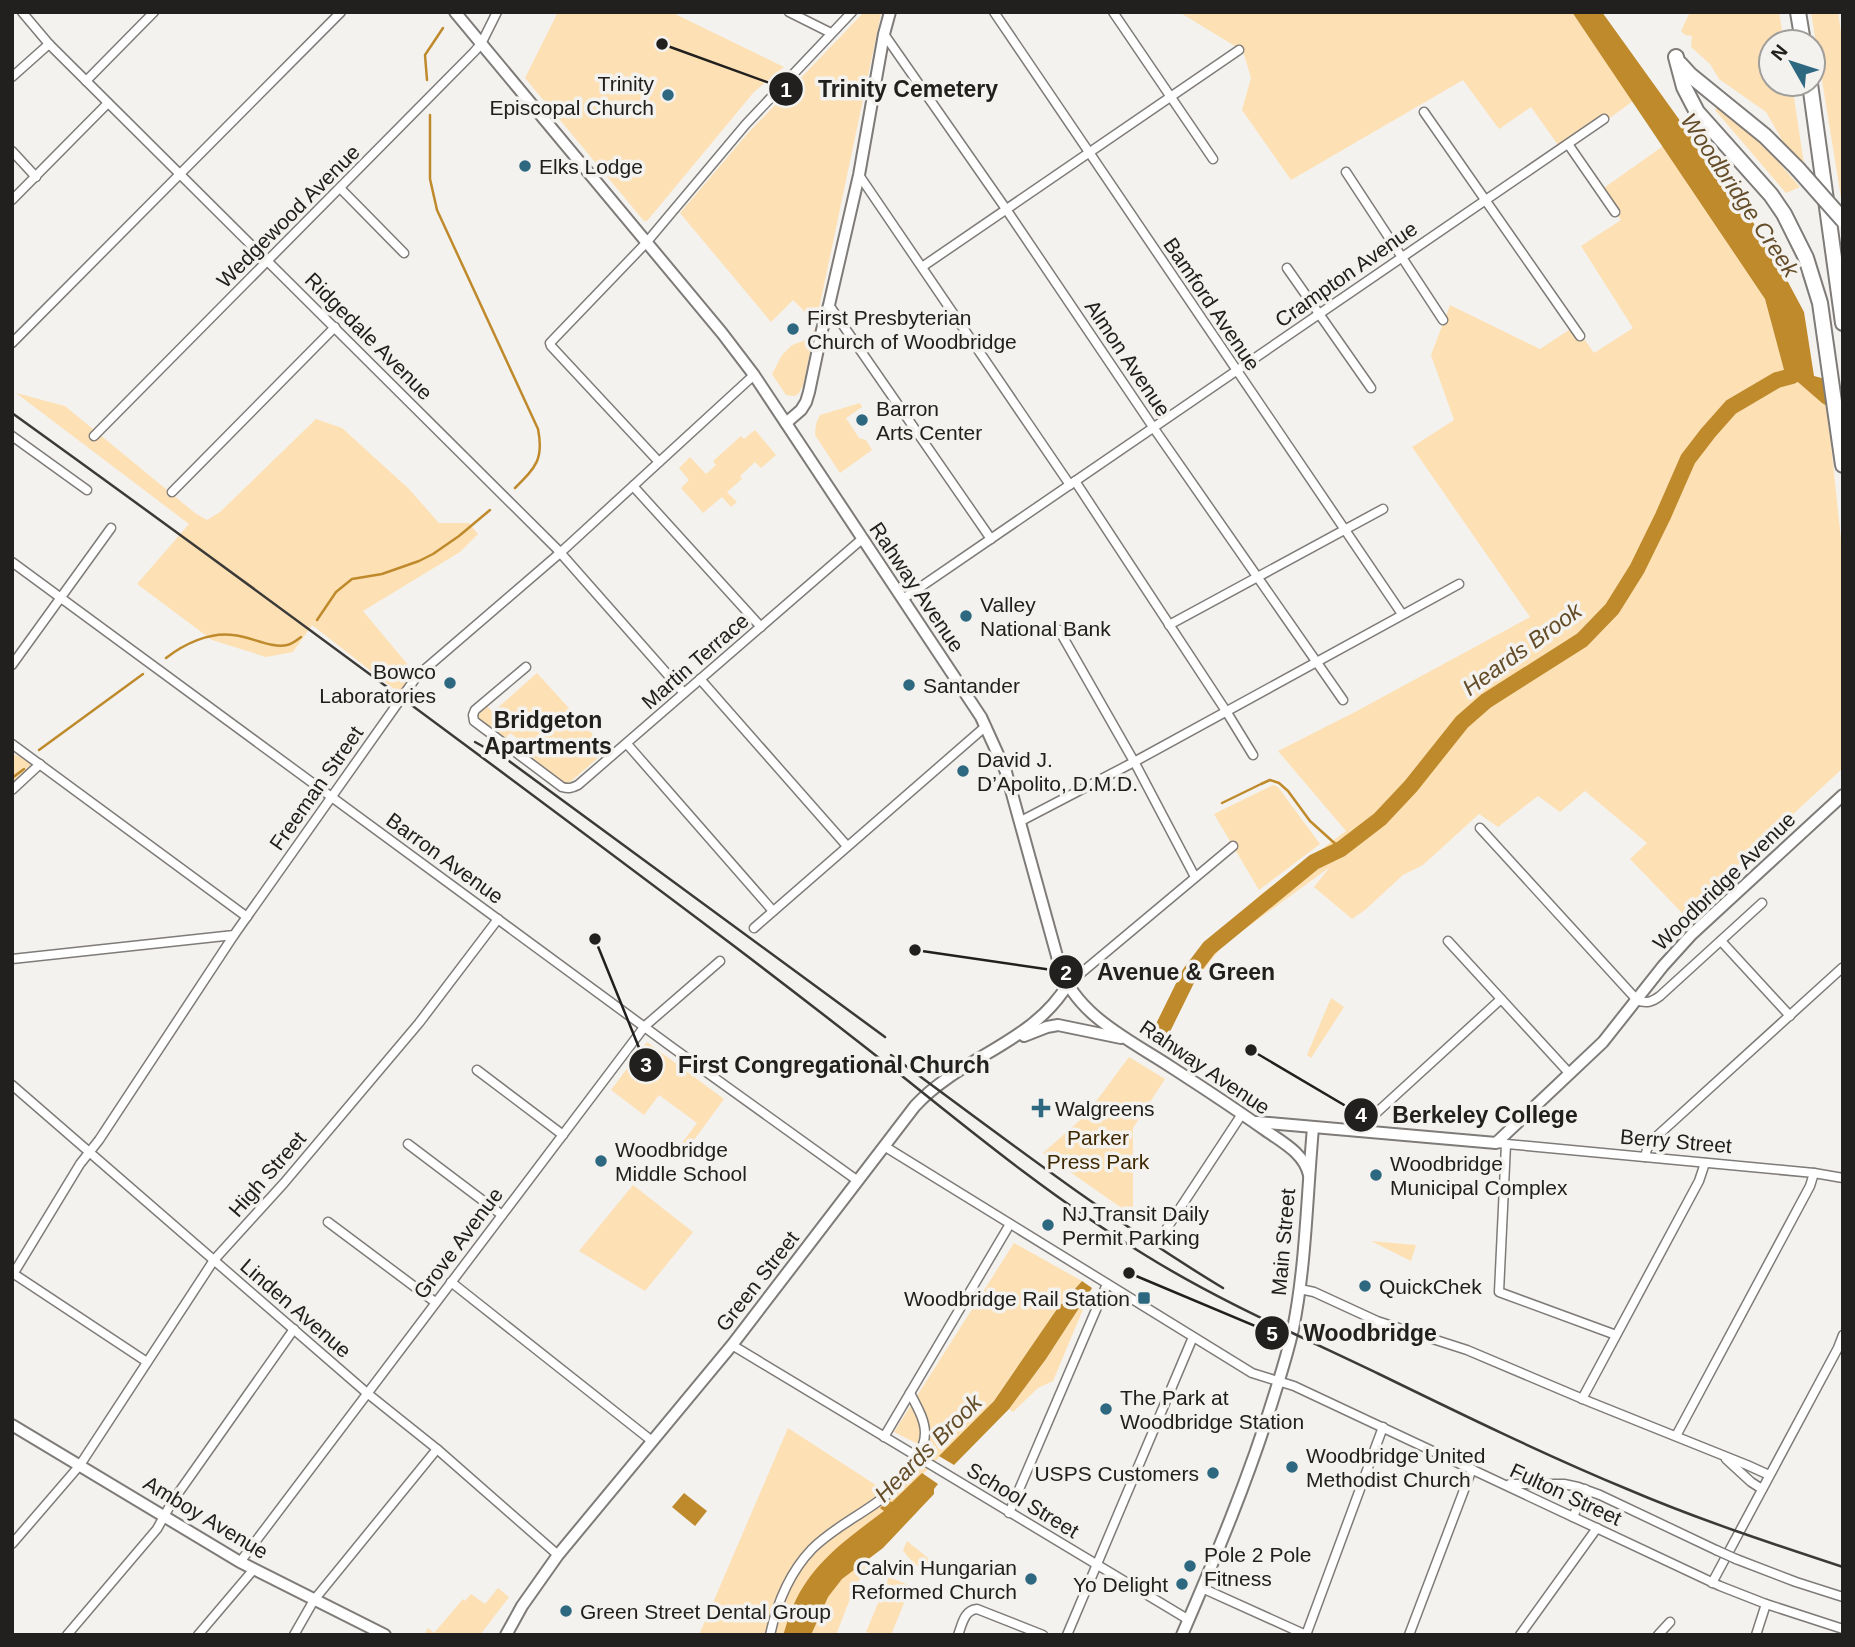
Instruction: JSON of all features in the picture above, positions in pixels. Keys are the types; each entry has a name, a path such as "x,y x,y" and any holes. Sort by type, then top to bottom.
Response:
{"highway":[{"path":"1843,220 1765,136 1690,75 1676,57 1684,87 1697,112 1771,195 1796,235 1815,281 1843,465"},
{"path":"1812,98 1843,323"}],"street":[{"name":"Ridgedale Avenue","path":"22,12 48,44 560,553 684,693"},
{"path":"86,81 154,12"},
{"path":"12,343 341,12"},
{"name":"Rahway Avenue","path":"455,12 754,375 981,717 1006,772 1058,958 1068,984 1081,1002 1091,1013 1254,1122 1297,1154 1309,1175"},
{"name":"Wedgewood Avenue","path":"94,436 481,44 497,12"},
{"path":"789,12 831,33"},
{"path":"659,462 551,343 646,243 746,124 852,12"},
{"path":"786,423 806,402 859,175 890,12"},
{"name":"Bamford Avenue","path":"994,12 1402,614"},
{"path":"1113,12 1213,159"},
{"name":"Almon Avenue","path":"884,34 1343,700"},
{"path":"12,77 48,44"},
{"path":"922,267 1239,50"},
{"path":"12,200 108,103"},
{"path":"1424,112 1580,336"},
{"name":"Crampton Avenue","path":"903,599 1604,119"},
{"path":"1568,144 1615,212"},
{"path":"12,151 36,177"},
{"path":"1346,173 1443,320"},
{"path":"859,175 1169,625 1253,755"},
{"path":"340,188 404,253"},
{"path":"1287,268 1371,388"},
{"path":"829,305 991,539"},
{"path":"172,492 335,327"},
{"name":"Freeman Street","path":"13,1275 80,1164 99,1140 234,935 417,676 560,553 754,375"},
{"path":"12,436 87,490"},
{"path":"633,486 761,627"},
{"path":"1169,625 1383,509"},
{"path":"12,665 111,528"},
{"name":"Martin Terrace","path":"526,667 475,710 474,720 568,789 578,785 862,539"},
{"name":"Barron Avenue","path":"12,562 858,1181"},
{"path":"1021,821 1459,584"},
{"path":"1059,630 1195,877"},
{"path":"700,679 847,846"},
{"path":"754,928 986,726"},
{"path":"12,744 247,917"},
{"path":"626,744 773,911"},
{"path":"12,790 40,764"},
{"name":"Woodbridge Avenue","path":"1501,1144 1611,1033 1663,966 1692,934 1843,795"},
{"path":"1480,828 1637,1000"},
{"path":"1068,984 1233,846"},
{"name":"Woodbridge Avenue","path":"1637,1000 1646,1002 1657,998 1762,903"},
{"name":"High Street","path":"12,1544 80,1465 214,1260 284,1183 419,1023 498,919"},
{"path":"12,959 234,935"},
{"path":"1448,941 1570,1074"},
{"path":"1721,941 1790,1016"},
{"name":"Grove Avenue","path":"240,1562 645,1026 720,961"},
{"path":"1645,1157 1647,1149 1657,1136 1842,968"},
{"name":"Green Street","path":"506,1635 522,1606 558,1555 732,1345 915,1106 936,1086 964,1066 1002,1045 1043,1016 1068,984"},
{"path":"1364,1131 1374,1115 1501,999"},
{"path":"1002,1045 1058,1025 1128,1039"},
{"path":"477,1070 563,1135"},
{"name":"Linden Avenue","path":"12,1085 366,1393 437,1449 558,1555"},
{"path":"1167,1228 1242,1114"},
{"name":"Berry Street","path":"1254,1122 1814,1173 1843,1178"},
{"name":"Main Street","path":"1182,1635 1239,1501 1291,1340 1300,1289 1313,1128"},
{"path":"408,1144 502,1215"},
{"path":"1501,1144 1499,1292 1616,1335"},
{"name":"Fulton Street","path":"884,1146 1252,1373 1294,1386 1712,1583 1843,1629"},
{"path":"1582,1399 1699,1181 1704,1163"},
{"path":"1676,1436 1810,1186 1814,1173"},
{"path":"328,1222 435,1302"},
{"path":"884,1437 1010,1224"},
{"path":"13,1275 147,1362"},
{"path":"451,1282 652,1441"},
{"path":"1009,1513 1107,1284"},
{"path":"1300,1289 1314,1292 1377,1321 1467,1350 1769,1475"},
{"path":"67,1635 152,1536 172,1502 294,1329"},
{"path":"1712,1583 1843,1335"},
{"path":"1068,1635 1193,1337"},
{"name":"School Street","path":"732,1345 1189,1620"},
{"path":"770,1635 783,1591 813,1548 872,1507 894,1488 907,1476 918,1457 925,1432 910,1393"},
{"name":"Amboy Avenue","path":"12,1425 240,1562 385,1635"},
{"path":"1202,1588 1306,1635 1382,1427"},
{"path":"295,1635 314,1600 437,1449"},
{"path":"1715,1452 1762,1489"},
{"path":"1409,1635 1472,1469"},
{"path":"1494,1479 1509,1483 1564,1484 1586,1489 1736,1559 1843,1597"},
{"path":"1573,1517 1586,1489"},
{"path":"1520,1635 1597,1528"},
{"path":"198,1635 254,1569"},
{"path":"1756,1635 1766,1604"},
{"path":"958,1635 968,1612 976,1609 1043,1635"},
{"path":"1658,1635 1670,1622"}],"green space":[{"path":"558,12 671,12 784,67 754,92 647,221 644,221 525,78"},
{"path":"864,12 881,14 816,323 793,300 771,322 680,213 748,133"},
{"path":"1179,12 1572,12 1633,101 1563,152 1531,107 1499,129 1463,80 1291,180 1242,110 1251,78 1243,51"},
{"path":"1690,12 1779,12 1782,28 1757,28 1757,98 1794,98 1804,164 1785,145 1766,112 1719,79 1710,64 1691,47 1692,36 1681,31"},
{"path":"1811,12 1838,12 1843,46 1843,210 1825,98 1827,98 1827,28 1814,28"},
{"path":"1717,107 1760,141 1800,187 1786,193 1715,110"},
{"path":"1663,146 1765,299 1784,370 1827,406 1843,559 1843,768 1684,915 1630,859 1647,843 1585,791 1560,812 1538,796 1498,827 1479,814 1423,865 1403,875 1352,919 1314,887 1330,867 1223,945 1192,985 1164,1041 1152,1034 1194,958 1260,895 1346,831 1278,751 1530,617 1412,447 1454,420 1431,355 1450,305 1540,349 1575,326 1594,353 1633,328 1581,246 1621,220 1601,190"},
{"path":"815,329 803,386 798,394 786,395 772,374 782,355"},
{"path":"16,393 65,406 207,520 220,512 316,419 342,428 408,488 439,523 469,523 478,534 460,552 363,611 419,678 403,696 312,625 293,652 266,657 212,640 137,584 189,524"},
{"path":"860,403 862,407 846,418 859,438 866,440 872,450 840,473 815,435 816,424 820,415"},
{"path":"755,430 776,455 761,468 755,462 740,476 742,479 727,492 737,502 731,507 722,497 703,513 681,488 689,480 679,468 690,457 706,474 716,465 713,461 741,436 744,439"},
{"path":"537,673 607,750 566,784 528,755 532,749 510,733 505,739 479,720 478,715 487,706 493,712"},
{"path":"12,754 33,761 17,785 12,787"},
{"path":"1273,785 1278,787 1320,844 1259,890 1214,814"},
{"path":"1331,998 1344,1007 1311,1058 1307,1055"},
{"path":"647,1042 724,1099 688,1148 682,1143 697,1123 659,1095 644,1115 611,1090"},
{"name":"Parker Press Park","path":"1129,1057 1165,1079 1133,1128 1133,1216 1043,1153 1086,1115"},
{"path":"633,1185 693,1232 645,1291 579,1251"},
{"path":"1371,1241 1416,1245 1411,1261"},
{"path":"1014,1243 1082,1281 1057,1309 994,1401 898,1500 850,1599 836,1635 699,1635 788,1428 885,1491 897,1477 916,1443 894,1432"},
{"path":"1092,1288 1053,1381 1038,1388 1013,1412 1009,1409 1046,1359"},
{"path":"907,1541 938,1566 943,1561 939,1568 928,1571 911,1560 903,1550"},
{"path":"889,1577 911,1586 891,1635 873,1635 866,1632"},
{"path":"498,1588 509,1597 480,1635 424,1635 428,1628 434,1633 463,1599 465,1601 471,1594 485,1604"}],"shaded area":[{"path":"1572,12 1602,12 1765,239 1804,312 1814,376 1829,380 1830,385 1843,388 1843,408 1822,403 1784,370 1765,299"},
{"path":"1082,1281 1092,1288 1046,1359 1009,1409 954,1465 939,1456 994,1401 1057,1309"},
{"path":"922,1473 938,1484 934,1494 883,1548 842,1579 828,1597 811,1635 783,1635 802,1589 821,1563 884,1511 880,1508 888,1501 892,1502"},
{"path":"684,1493 707,1511 695,1526 672,1507"}],"waterway":[{"path":"427,80 425,55 443,28"},
{"path":"430,115 430,179 437,210 538,429 540,448 537,462 515,488"},
{"name":"Heards Brook","path":"1158,1038 1190,973 1209,948 1314,862 1341,849 1380,819 1411,786 1462,722 1486,701 1582,640 1612,609 1637,569 1688,459 1708,433 1731,407 1800,370"},
{"path":"317,620 336,592 352,579 382,574 419,561 459,536 490,510"},
{"path":"166,658 189,644 215,635 239,636 281,646 291,644 301,637"},
{"path":"39,750 143,674"},
{"path":"12,778 24,769"},
{"path":"1222,803 1270,780 1279,783 1310,821 1341,849"}],"railway":[{"path":"12,413 465,744 799,996 1023,1171 1145,1255 1260,1318 1564,1462 1680,1510 1843,1567"},
{"path":"475,742 509,761 885,1037"},
{"path":"891,1055 1096,1205 1223,1288"}],"place":[{"name":"Trinity Cemetery","path":"662,44"},
{"name":"Trinity Episcopal Church","path":"668,95"},
{"name":"Elks Lodge","path":"525,166"},
{"name":"First Presbyterian Church of Woodbridge","path":"793,329"},
{"name":"Barron Arts Center","path":"862,420"},
{"name":"Valley National Bank","path":"966,616"},
{"name":"Bowco Laboratories","path":"450,683"},
{"name":"Santander","path":"909,685"},
{"name":"David J. D’Apolito, D.M.D.","path":"963,771"},
{"name":"First Congregational Church","path":"595,939"},
{"name":"Avenue & Green","path":"915,950"},
{"name":"Berkeley College","path":"1251,1050"},
{"name":"Walgreens","path":"1041,1108"},
{"name":"Woodbridge Middle School","path":"601,1161"},
{"name":"Woodbridge Municipal Complex","path":"1376,1175"},
{"name":"NJ Transit Daily Permit Parking","path":"1048,1225"},
{"name":"Woodbridge","path":"1129,1273"},
{"name":"QuickChek","path":"1365,1286"},
{"name":"Woodbridge Rail Station","path":"1144,1298"},
{"name":"The Park at Woodbridge Station","path":"1106,1409"},
{"name":"Woodbridge United Methodist Church","path":"1292,1467"},
{"name":"USPS Customers","path":"1213,1473"},
{"name":"Pole 2 Pole Fitness","path":"1190,1566"},
{"name":"Calvin Hungarian Reformed Church","path":"1031,1579"},
{"name":"Yo Delight","path":"1182,1584"},
{"name":"Green Street Dental Group","path":"566,1611"}],"district":[{"name":"Bridgeton Apartments","path":"548,733"}],"water label":[{"name":"Woodbridge Creek","path":"1740,195"}]}
